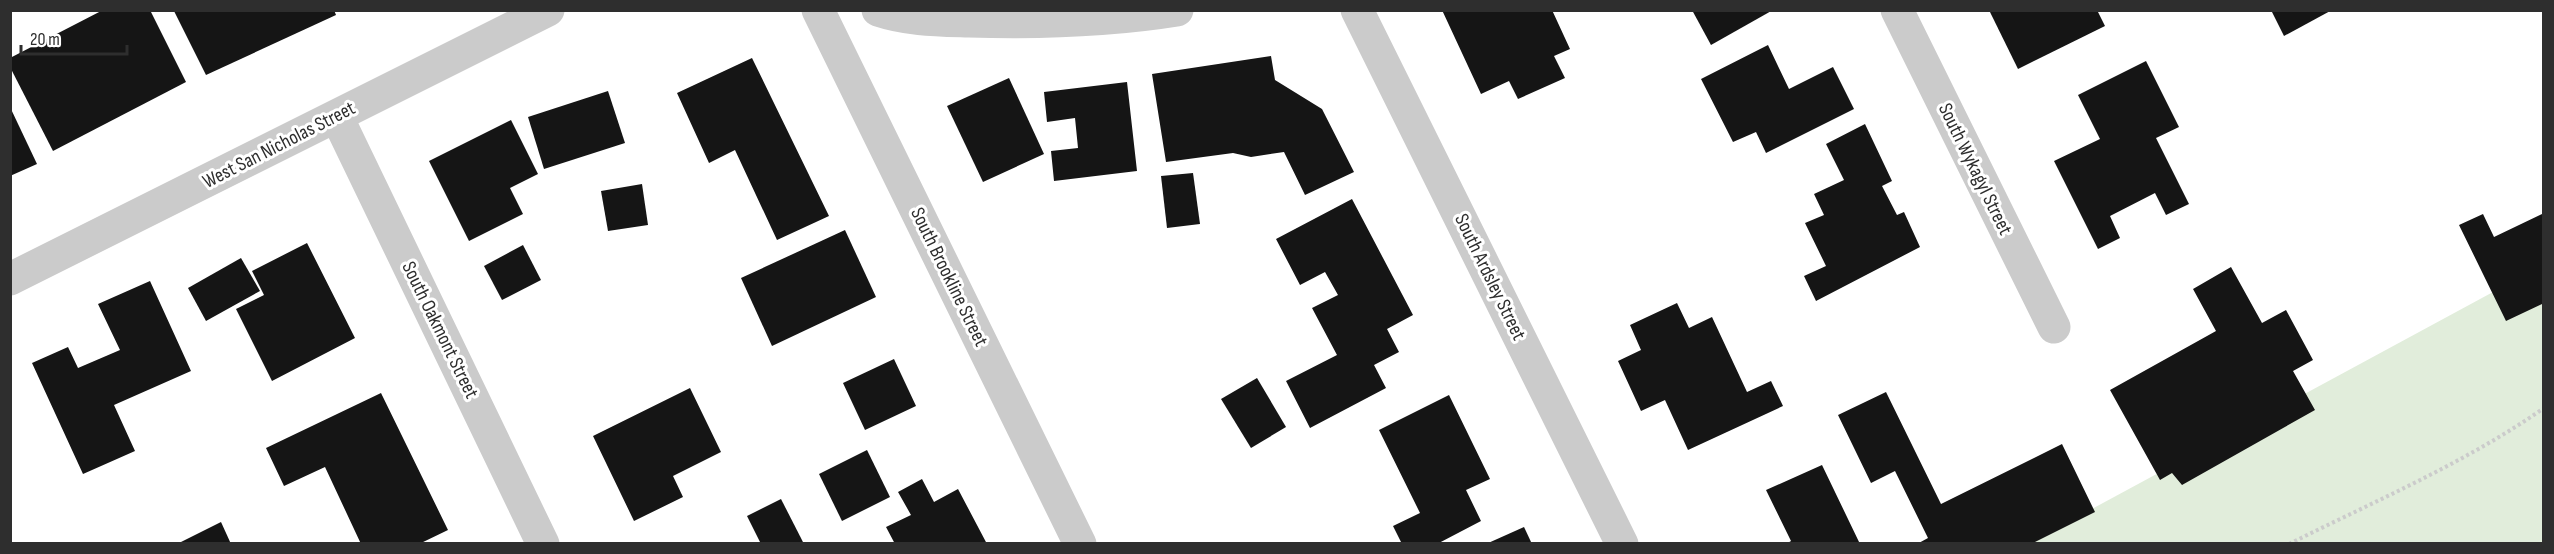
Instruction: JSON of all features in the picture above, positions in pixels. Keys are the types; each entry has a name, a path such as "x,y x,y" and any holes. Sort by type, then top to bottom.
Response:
{"street":[{"name":"West San Nicholas Street","path":"10,279 548,10"},
{"name":"South Brookline Street","path":"818,10 1080,543"},
{"path":"878,10 904,19 1003,22 1126,19 1177,10"},
{"name":"South Ardsley Street","path":"1357,10 1622,543"},
{"name":"South Wykagyl Street","path":"1897,10 2054,327"},
{"name":"South Oakmont Street","path":"337,117 543,543"}],"path":[{"path":"2289,543 2395,493 2544,408"}],"green space":[{"path":"2543,265 2543,543 2029,543"}],"building":[{"path":"103,10 150,10 186,82 53,151 10,67 10,58"},
{"path":"334,10 336,15 206,75 174,11"},
{"path":"1442,10 1552,10 1570,49 1554,56 1565,78 1518,99 1509,81 1481,94"},
{"path":"1692,10 1773,10 1711,45"},
{"path":"1989,10 2097,10 2105,26 2018,69"},
{"path":"2271,10 2332,10 2284,36"},
{"path":"1768,45 1789,89 1833,67 1854,109 1766,153 1756,132 1733,142 1701,79"},
{"path":"1271,56 1275,80 1322,109 1354,172 1305,195 1284,152 1251,157 1233,153 1166,162 1152,74"},
{"path":"752,58 829,216 777,240 735,150 709,163 677,93"},
{"path":"2146,61 2179,127 2156,138 2189,204 2166,215 2155,193 2110,216 2120,238 2098,249 2054,161 2100,139 2078,95"},
{"path":"1009,78 1044,154 983,182 947,106"},
{"path":"1127,82 1137,171 1054,181 1051,151 1078,148 1075,118 1047,122 1044,92"},
{"path":"608,91 625,143 544,169 528,117"},
{"path":"10,107 37,164 10,176"},
{"path":"511,120 538,174 510,188 523,214 469,241 429,161"},
{"path":"1865,124 1892,181 1882,186 1897,215 1904,212 1920,247 1816,301 1804,276 1826,266 1805,223 1824,215 1814,194 1844,180 1826,144"},
{"path":"1193,173 1200,224 1167,228 1161,176"},
{"path":"642,184 648,225 608,231 601,191"},
{"path":"1352,199 1413,315 1387,329 1399,352 1374,365 1386,388 1310,428 1286,381 1337,355 1312,308 1338,295 1325,272 1300,285 1276,239"},
{"path":"2544,213 2544,303 2506,321 2459,225 2483,214 2494,237"},
{"path":"845,230 876,297 772,346 741,278"},
{"path":"307,243 355,338 272,381 236,309 264,295 252,271"},
{"path":"523,245 541,280 502,300 484,266"},
{"path":"241,258 260,291 206,321 188,288"},
{"path":"2231,267 2262,323 2286,310 2313,360 2293,371 2315,410 2182,485 2172,473 2160,480 2110,390 2216,331 2193,289"},
{"path":"150,281 191,371 114,405 135,451 83,474 32,363 68,347 78,368 120,350 98,304"},
{"path":"1677,303 1689,328 1712,317 1747,392 1771,381 1783,406 1688,450 1665,400 1641,411 1618,361 1641,350 1630,325"},
{"path":"894,359 916,406 865,430 843,383"},
{"path":"1257,378 1286,427 1251,448 1221,399"},
{"path":"690,388 721,452 673,476 683,497 634,521 593,436"},
{"path":"1886,392 1941,504 2062,444 2095,512 2031,544 1917,544 1928,538 1895,471 1871,483 1838,415"},
{"path":"381,393 448,530 419,544 361,544 325,467 284,486 266,448"},
{"path":"1449,395 1490,479 1466,490 1481,521 1437,544 1402,544 1393,526 1420,513 1379,430"},
{"path":"867,450 890,497 842,521 819,474"},
{"path":"1822,465 1860,544 1786,544 1791,541 1766,490"},
{"path":"922,479 934,502 958,489 987,544 895,544 886,527 911,515 898,492"},
{"path":"781,499 804,544 761,544 747,516"},
{"path":"221,522 231,544 177,544"},
{"path":"1524,527 1532,544 1486,544"}]}
